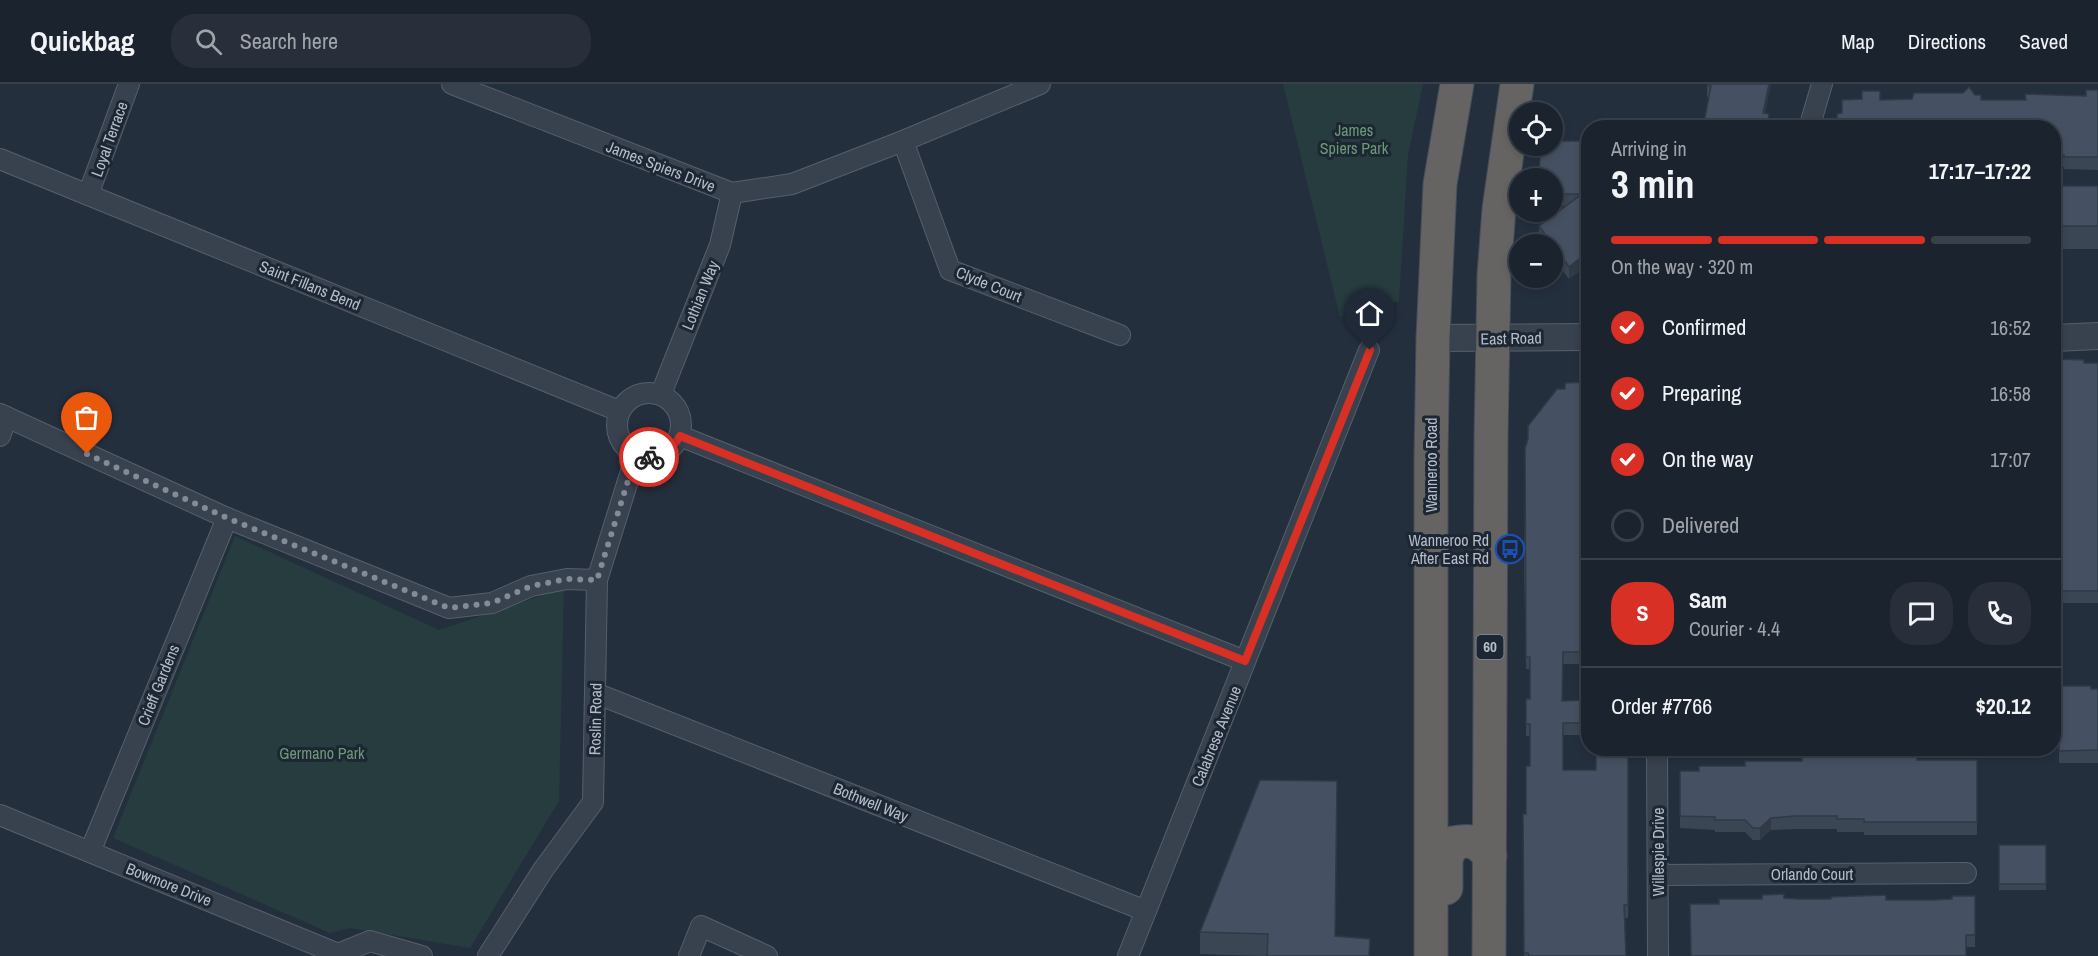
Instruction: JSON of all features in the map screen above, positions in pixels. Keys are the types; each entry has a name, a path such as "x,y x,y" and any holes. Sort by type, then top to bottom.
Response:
{"highway":[{"name":"Wanneroo Road","path":"1431,956 1433,338 1440,184 1457,84"},
{"name":"60","path":"1489,956 1493,337 1499,209 1517,84"},
{"path":"1446,956 1446,858 1453,843 1467,840 1478,843 1490,856"}],"street":[{"name":"Loyal Terrace","path":"88,195 129,84"},
{"name":"James Spiers Drive","path":"452,84 732,193 792,184 1040,84"},
{"path":"1811,120 1822,84"},
{"name":"Clyde Court","path":"903,141 950,270 1120,335"},
{"name":"Saint Fillans Bend","path":"0,159 619,411"},
{"name":"Lothian Way","path":"661,394 720,245 732,193"},
{"name":"East Road","path":"1433,338 1581,337"},
{"path":"2061,338 2097,337"},
{"name":"Calabrese Avenue","path":"1128,956 1370,350"},
{"path":"646,392 661,394 678,409 681,420 680,436 674,446 665,453 655,457 636,455 626,448 616,429 619,411 635,395 646,392"},
{"path":"0,436 4,415 227,518 449,608 492,603 531,586 567,579 597,580"},
{"path":"680,436 1245,661"},
{"name":"Roslin Road","path":"488,956 543,870 593,802 597,580 636,455"},
{"name":"Crieff Gardens","path":"90,852 227,518"},
{"name":"Bothwell Way","path":"595,693 1146,910"},
{"name":"Willespie Drive","path":"1657,756 1658,956"},
{"name":"Bowmore Drive","path":"0,815 338,955"},
{"name":"Orlando Court","path":"1658,875 1966,873"},
{"path":"689,956 701,926 767,956"},
{"path":"338,955 370,941 422,956"}],"green space":[{"name":"James Spiers Park","path":"1283,84 1423,84 1408,155 1399,301 1340,317"},
{"name":"Germano Park","path":"235,536 439,630 564,588 559,801 470,948 350,928 330,933 113,838"}],"building":[{"path":"1769,84 1763,113 1769,114 1768,120 1705,120 1711,86 1707,85"},
{"path":"1969,87 1975,95 1981,95 1981,100 2026,100 2025,94 2086,96 2086,90 2098,90 2098,157 2064,157 2061,155 2061,120 1837,120 1837,114 1842,113 1842,100 1862,99 1862,91 1880,91 1880,100 1912,99 1914,93 1963,93"},
{"path":"1563,141 1581,141 1581,194 1563,194 1563,168 1539,168 1540,156 1563,156"},
{"path":"2061,186 2098,186 2098,226 2061,226"},
{"path":"1581,195 1581,258 1569,267 1563,259 1563,234 1545,234 1539,226 1544,222 1563,222 1563,208"},
{"path":"2061,359 2098,363 2098,591 2061,591"},
{"path":"1581,382 1581,652 1563,652 1562,701 1581,700 1581,723 1563,723 1563,770 1596,770 1596,756 1628,756 1628,905 1624,905 1626,956 1529,956 1528,953 1524,953 1523,814 1526,814 1526,766 1530,766 1530,724 1526,724 1526,699 1530,699 1530,657 1526,657 1525,446 1528,426 1557,389 1565,389 1565,383"},
{"path":"2061,686 2091,686 2091,689 2098,689 2098,750 2061,751"},
{"path":"1917,756 1917,760 1977,760 1977,822 1864,822 1864,819 1837,819 1837,816 1795,816 1771,818 1760,828 1753,828 1745,820 1715,820 1715,817 1680,816 1680,771 1699,771 1699,766 1745,766 1745,761 1802,761 1802,757"},
{"path":"1260,780 1337,781 1335,936 1370,939 1369,956 1267,956 1268,934 1200,932"},
{"path":"1999,845 2046,845 2046,884 1999,884"},
{"path":"1784,894 1784,898 1798,899 1886,895 1886,900 1932,900 1952,899 1952,896 1975,896 1975,935 1966,935 1966,956 1691,956 1690,904 1719,904 1719,899 1762,899 1762,895"}],"way so far":[{"path":"87,454 227,518 449,608 492,603 531,586 567,579 597,580 636,455 649,457"}],"place":[{"name":"Wanneroo Rd After East Rd","path":"1510,549"}],"route":[{"path":"649,457 665,453 674,446 680,436 1245,661 1370,350"}]}
